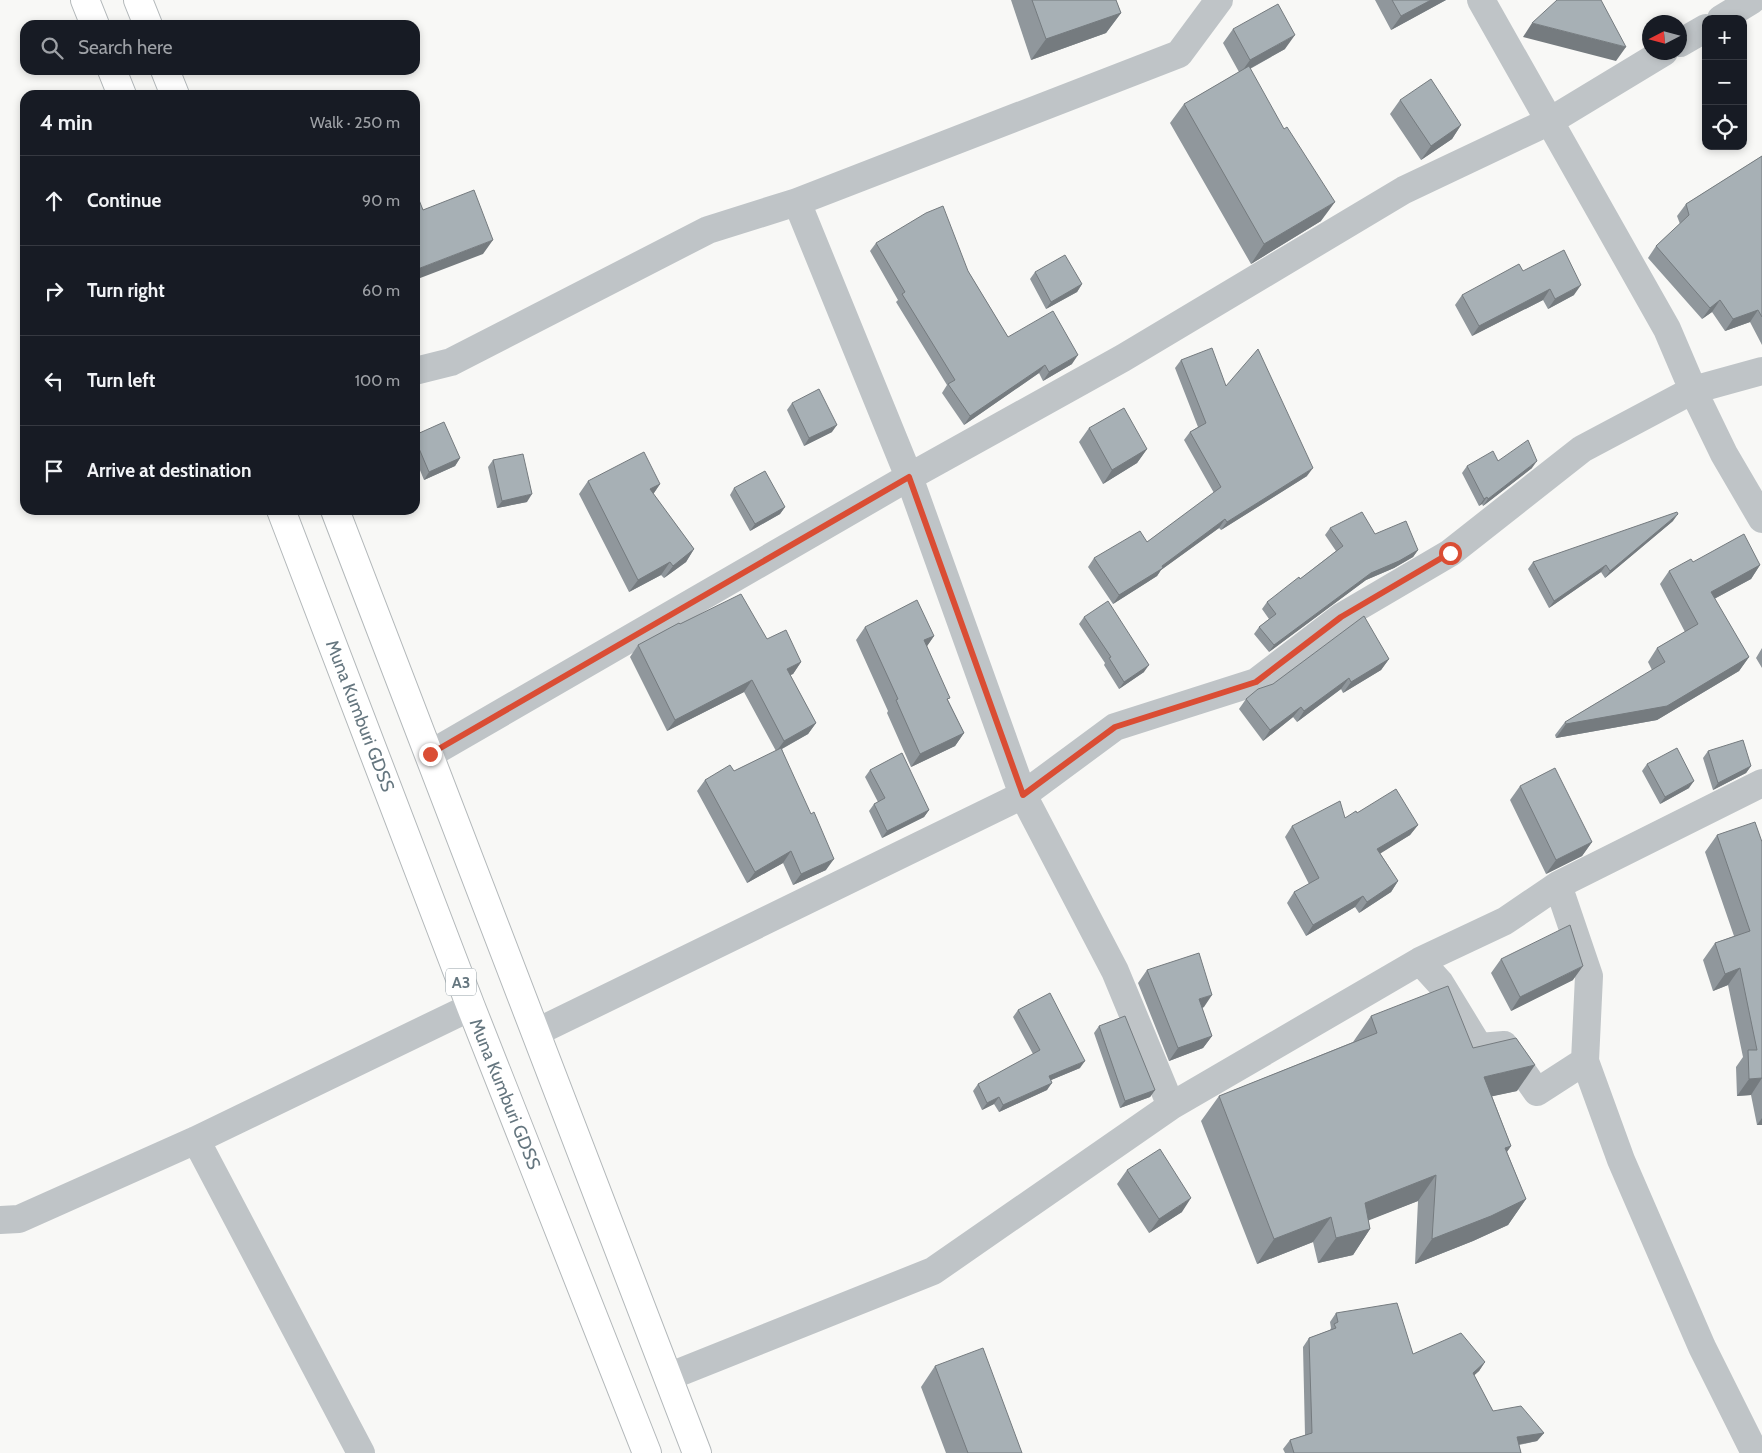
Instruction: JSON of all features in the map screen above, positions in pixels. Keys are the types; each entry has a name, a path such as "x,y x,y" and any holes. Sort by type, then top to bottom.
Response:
{"highway":[{"path":"85,0 93,20"},
{"path":"138,0 146,20"},
{"path":"114,75 120,90"},
{"path":"167,75 173,90"},
{"name":"Muna Kumburi GDSS","path":"283,515 471,1007 647,1453"},
{"path":"337,515 697,1453"}],"street":[{"path":"420,369 451,362 708,230 797,202 1179,54 1219,0"},
{"path":"1481,0 1666,329 1724,454 1762,519"},
{"path":"1728,15 1752,0"},
{"path":"1687,39 1702,30"},
{"path":"430,754 909,477 1123,358 1404,190 1550,121 1651,60"},
{"path":"797,202 909,477 1023,795 1115,971 1171,1106"},
{"path":"537,1032 1023,795 1115,727 1256,682 1341,617 1450,553 1582,448 1693,390 1762,371"},
{"path":"668,1377 934,1271 1171,1106 1420,961 1505,921 1558,885 1762,782"},
{"path":"1558,885 1589,976 1585,1062 1621,1160 1694,1329 1755,1453"},
{"path":"1420,961 1440,983 1479,1047 1504,1045 1537,1092 1585,1062"},
{"path":"6,1222 196,1140 471,1007"},
{"path":"196,1140 361,1453"}],"building":[{"path":"1032,0 1116,0 1121,13 1046,39"},
{"path":"1392,0 1431,0 1401,16"},
{"path":"1557,0 1601,0 1626,47 1532,23"},
{"path":"1278,4 1295,35 1250,60 1233,29"},
{"path":"1249,66 1284,129 1287,127 1335,202 1264,244 1184,104"},
{"path":"1431,79 1461,125 1431,146 1400,100"},
{"path":"1762,156 1762,317 1758,310 1733,319 1720,300 1710,308 1656,246 1689,215 1686,204"},
{"path":"474,190 493,240 420,268 420,202 423,210"},
{"path":"943,206 968,271 1008,337 1053,311 1078,355 1049,372 1045,365 970,416 948,384 955,380 902,294 905,292 876,243 926,213"},
{"path":"1564,250 1581,285 1555,299 1550,289 1479,326 1462,295 1519,264 1523,271"},
{"path":"1065,255 1082,284 1051,302 1035,272"},
{"path":"1212,348 1226,386 1258,349 1313,468 1227,522 1225,519 1162,566 1163,568 1119,595 1094,558 1140,531 1147,542 1221,487 1190,432 1206,423 1181,360"},
{"path":"819,389 837,425 809,438 792,403"},
{"path":"1124,408 1147,449 1112,470 1089,428"},
{"path":"444,422 460,458 429,472 420,451 420,433"},
{"path":"1528,440 1537,461 1488,499 1487,497 1484,499 1467,466 1493,451 1498,461"},
{"path":"644,452 660,484 650,489 694,549 673,566 670,562 638,580 588,481"},
{"path":"523,454 532,494 502,501 493,460"},
{"path":"765,471 785,507 755,524 734,488"},
{"path":"1362,512 1375,534 1406,521 1418,550 1399,561 1371,573 1274,645 1259,627 1276,614 1267,602 1343,546 1330,528"},
{"path":"1677,512 1678,514 1610,571 1606,565 1554,601 1533,562"},
{"path":"1744,534 1760,565 1711,592 1749,657 1667,706 1566,724 1565,722 1665,662 1657,648 1698,624 1669,571 1691,559 1693,562"},
{"path":"741,594 767,639 786,630 801,662 787,669 816,723 784,741 752,680 675,720 638,645 679,623"},
{"path":"917,600 934,636 924,640 950,698 947,699 964,733 920,754 896,700 898,699 865,627"},
{"path":"1108,601 1149,665 1124,682 1109,658 1111,657 1084,617"},
{"path":"1364,616 1389,659 1351,682 1349,678 1304,711 1301,707 1270,730 1246,699 1258,689 1273,684"},
{"path":"1743,740 1751,766 1718,783 1708,751"},
{"path":"781,748 811,814 814,812 834,859 801,874 791,851 755,872 705,780 730,765 734,771"},
{"path":"1677,748 1694,781 1665,797 1647,764"},
{"path":"902,753 929,810 887,831 874,804 885,798 870,770"},
{"path":"1555,768 1592,842 1556,860 1520,786"},
{"path":"1396,789 1418,825 1377,849 1398,881 1367,902 1363,896 1313,925 1294,892 1319,878 1292,826 1340,801 1345,818 1356,811 1357,813"},
{"path":"1755,822 1762,842 1762,1078 1749,1079 1748,1050 1757,1050 1740,968 1725,974 1715,943 1750,931 1717,835"},
{"path":"1570,925 1583,966 1520,997 1501,959"},
{"path":"1199,953 1212,995 1199,999 1212,1036 1178,1048 1147,970"},
{"path":"1448,986 1473,1048 1516,1038 1535,1065 1484,1077 1511,1146 1505,1148 1526,1199 1491,1216 1432,1239 1436,1175 1365,1203 1370,1229 1336,1238 1331,1217 1274,1239 1219,1096 1377,1033 1371,1016"},
{"path":"1050,993 1085,1061 1049,1076 1052,1083 1003,1105 999,1097 987,1103 978,1084 1040,1050 1018,1010"},
{"path":"1125,1016 1155,1090 1125,1101 1099,1026"},
{"path":"1160,1149 1191,1198 1159,1219 1127,1170"},
{"path":"1397,1303 1413,1354 1461,1333 1485,1362 1473,1373 1493,1411 1521,1406 1544,1433 1517,1437 1521,1453 1294,1453 1290,1440 1312,1433 1309,1338 1336,1328 1334,1324 1338,1322 1336,1313"},
{"path":"983,1348 1022,1453 968,1453 935,1366"}],"route":[{"path":"430,754 909,477 1023,795 1115,727 1256,682 1341,617 1450,553"}]}
